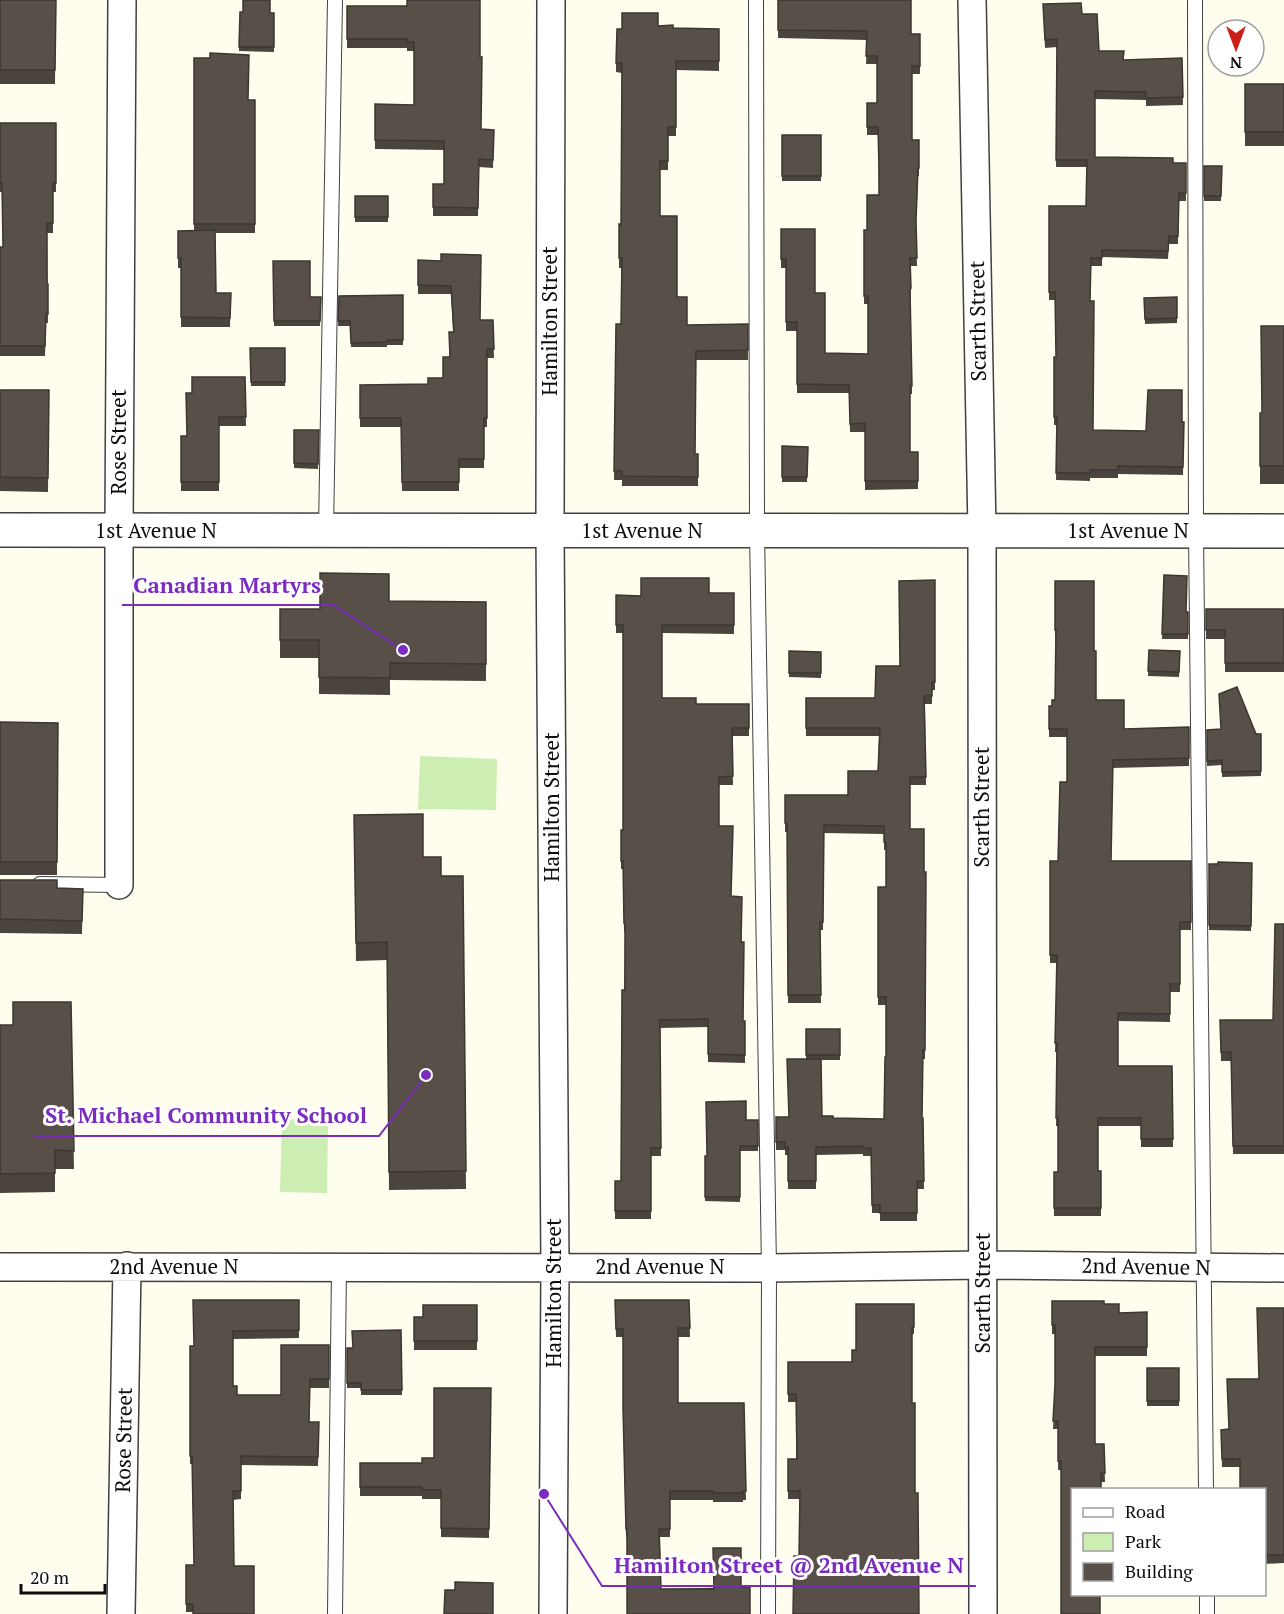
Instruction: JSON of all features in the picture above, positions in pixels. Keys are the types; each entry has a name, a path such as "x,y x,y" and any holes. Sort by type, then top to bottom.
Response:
{"street":[{"name":"Rose Street","path":"119,885 122,0"},
{"name":"Hamilton Street","path":"551,0 550,531 555,1267 553,1614"},
{"name":"Scarth Street","path":"972,0 982,531 983,1614"},
{"name":"1st Avenue N","path":"0,530 1284,531"},
{"name":"2nd Avenue N","path":"0,1267 769,1268 982,1265 1284,1268"},
{"name":"Rose Street","path":"121,1614 127,1266"}],"lane":[{"path":"326,531 335,0"},
{"path":"756,0 757,531 769,1268 768,1614"},
{"path":"1195,0 1196,531 1206,1488"},
{"path":"24,884 119,885"},
{"path":"335,1614 339,1267"},
{"path":"1207,1596 1207,1614"}],"green space":[{"path":"420,756 497,759 496,810 418,809"},
{"path":"282,1119 328,1121 327,1193 280,1192"}],"building":[{"path":"0,0 56,0 55,70 0,70"},
{"path":"243,0 270,0 270,13 274,13 274,47 239,47 240,12 243,12"},
{"path":"407,0 480,0 481,129 494,130 493,160 479,159 478,208 433,207 433,184 444,184 444,141 375,140 375,104 414,105 414,42 407,42 407,39 347,39 347,6 407,6"},
{"path":"778,0 911,0 911,34 920,34 920,66 912,66 912,140 919,140 917,258 910,258 912,386 910,386 910,452 918,452 918,481 865,481 865,423 850,424 849,385 797,384 797,322 786,322 786,259 781,259 781,229 815,229 815,293 825,293 825,353 868,354 868,296 864,296 864,230 867,230 867,195 879,195 879,167 878,127 867,127 867,103 877,103 877,56 866,56 867,31 778,30"},
{"path":"1081,3 1082,14 1097,14 1099,51 1124,51 1123,60 1182,58 1183,97 1146,98 1146,92 1095,91 1095,157 1173,158 1173,163 1186,163 1186,193 1179,193 1178,236 1169,236 1168,251 1102,250 1102,258 1091,258 1090,301 1094,301 1093,430 1146,431 1148,390 1182,390 1183,467 1118,466 1118,470 1056,473 1055,292 1049,292 1049,206 1086,206 1087,160 1056,160 1057,39 1045,40 1043,4"},
{"path":"622,13 658,13 658,26 719,29 719,61 676,61 676,127 668,127 668,161 660,161 660,216 677,216 677,297 687,297 687,325 748,324 748,350 696,351 695,454 698,454 698,477 622,476 622,471 614,471 616,324 621,324 622,258 619,258 619,224 621,225 622,63 616,63 617,29 622,29"},
{"path":"210,53 249,55 248,100 255,100 255,224 194,224 194,58 210,58"},
{"path":"1245,84 1284,84 1284,132 1245,132"},
{"path":"0,123 56,123 53,223 47,223 48,314 46,314 45,346 0,346 0,247 3,247"},
{"path":"782,135 821,135 821,176 782,176"},
{"path":"1204,166 1222,166 1221,196 1204,196"},
{"path":"355,196 388,196 388,217 355,217"},
{"path":"215,230 216,293 231,293 230,318 181,317 181,258 178,258 178,231"},
{"path":"441,254 481,255 480,320 493,320 494,349 487,349 487,418 484,418 484,459 459,459 459,482 402,482 401,418 360,418 360,385 428,384 428,378 443,378 443,357 450,357 449,332 454,332 451,286 418,285 418,260 441,261"},
{"path":"273,261 310,261 310,297 321,297 320,321 274,321"},
{"path":"403,295 403,340 351,343 350,321 338,321 339,296"},
{"path":"1177,297 1177,318 1145,319 1144,298"},
{"path":"1261,326 1284,326 1284,466 1260,466"},
{"path":"250,348 285,348 285,382 251,382"},
{"path":"192,377 245,377 246,417 219,417 219,482 181,482 181,436 187,436 186,393 192,393"},
{"path":"0,390 49,390 48,478 0,477"},
{"path":"294,430 319,430 318,464 294,463"},
{"path":"782,446 808,447 807,477 782,477"},
{"path":"320,573 389,574 389,601 486,602 486,664 390,663 390,678 319,677 319,640 280,640 280,609 320,609"},
{"path":"1164,575 1187,576 1188,634 1162,634"},
{"path":"641,578 709,578 709,593 734,593 734,625 662,625 662,698 696,698 696,704 749,704 749,728 732,728 733,776 719,777 719,826 733,826 731,896 742,897 741,942 744,942 745,1055 708,1054 708,1019 660,1020 661,1148 651,1148 651,1211 615,1211 615,1181 621,1181 622,990 625,990 625,923 623,861 621,861 623,625 616,625 616,595 641,596"},
{"path":"935,580 935,682 932,682 932,696 924,696 926,777 910,777 910,829 924,829 924,872 926,872 925,1050 923,1050 922,1118 924,1181 917,1181 917,1213 880,1213 880,1205 872,1205 871,1148 863,1148 863,1146 816,1147 816,1181 788,1181 788,1147 785,1147 785,1142 776,1142 776,1117 789,1117 787,1059 821,1059 822,1116 884,1119 886,997 878,997 878,887 886,887 884,826 824,825 823,922 820,922 821,995 788,995 785,795 848,795 848,771 878,771 880,728 806,728 806,698 875,698 876,666 900,666 899,581"},
{"path":"1055,581 1094,581 1096,700 1124,700 1124,729 1189,727 1189,758 1113,760 1111,861 1191,861 1191,922 1180,922 1180,984 1170,984 1170,1014 1118,1013 1118,1066 1172,1066 1173,1139 1141,1139 1141,1118 1098,1118 1101,1208 1054,1208 1054,1172 1058,1172 1057,1043 1055,1043 1057,955 1050,955 1050,861 1058,861 1060,782 1067,782 1067,729 1049,729 1049,706 1052,706 1052,700 1055,700"},
{"path":"1206,609 1284,609 1284,663 1225,663 1225,630 1206,630"},
{"path":"1149,650 1180,651 1179,672 1148,671"},
{"path":"789,651 821,652 821,673 789,673"},
{"path":"1237,687 1256,734 1261,734 1261,771 1222,772 1222,760 1207,761 1207,730 1221,729 1219,694"},
{"path":"0,722 58,723 57,862 0,862"},
{"path":"423,814 423,857 441,857 441,876 463,876 466,1171 389,1172 387,942 356,943 354,815"},
{"path":"1218,862 1252,863 1251,926 1209,925 1209,864 1218,864"},
{"path":"0,880 57,880 57,888 83,889 82,921 0,919"},
{"path":"1275,924 1284,924 1284,1146 1233,1146 1231,1052 1221,1052 1220,1020 1273,1020"},
{"path":"13,1002 71,1002 74,1151 55,1150 55,1173 0,1174 0,1025 13,1025"},
{"path":"806,1029 840,1029 840,1055 806,1055"},
{"path":"746,1101 746,1120 758,1120 758,1146 740,1146 740,1197 705,1197 706,1102"},
{"path":"193,1300 299,1300 299,1330 233,1331 233,1386 237,1386 237,1395 281,1395 281,1345 329,1345 329,1379 310,1379 309,1422 319,1422 318,1457 241,1456 241,1491 233,1491 234,1566 254,1566 254,1614 193,1614 193,1604 186,1604 186,1565 194,1565 192,1456 190,1456 190,1346 194,1346"},
{"path":"615,1300 689,1300 690,1328 678,1328 678,1403 744,1403 746,1491 743,1493 713,1493 713,1491 670,1491 670,1529 659,1529 661,1589 714,1589 713,1548 741,1548 741,1587 750,1587 750,1614 627,1614 623,1329 616,1329"},
{"path":"1052,1301 1104,1301 1104,1304 1119,1304 1119,1313 1147,1312 1147,1347 1095,1347 1095,1444 1104,1444 1105,1473 1101,1473 1101,1488 1071,1488 1071,1596 1100,1596 1100,1614 1061,1614 1061,1461 1058,1461 1058,1421 1053,1421 1055,1325 1052,1325"},
{"path":"856,1304 914,1304 912,1403 915,1403 915,1493 918,1493 919,1614 793,1614 794,1556 799,1556 800,1491 788,1491 788,1459 797,1459 796,1394 788,1394 788,1362 852,1362 852,1350 856,1350"},
{"path":"423,1305 477,1305 477,1341 414,1341 414,1317 423,1317"},
{"path":"1257,1308 1284,1308 1284,1555 1266,1555 1266,1488 1240,1488 1240,1459 1222,1459 1221,1430 1229,1429 1227,1379 1259,1379"},
{"path":"401,1330 402,1390 361,1390 361,1383 347,1383 347,1348 353,1348 352,1331"},
{"path":"1147,1368 1179,1368 1179,1401 1147,1401"},
{"path":"434,1388 491,1388 489,1529 441,1528 441,1490 422,1490 422,1487 360,1487 360,1463 422,1463 422,1458 434,1458"},
{"path":"455,1582 493,1583 493,1614 444,1614 445,1590 455,1590"}],"place":[{"name":"Canadian Martyrs","path":"403,650"},
{"name":"St. Michael Community School","path":"426,1075"},
{"name":"Hamilton Street @ 2nd Avenue N","path":"544,1494"}]}
